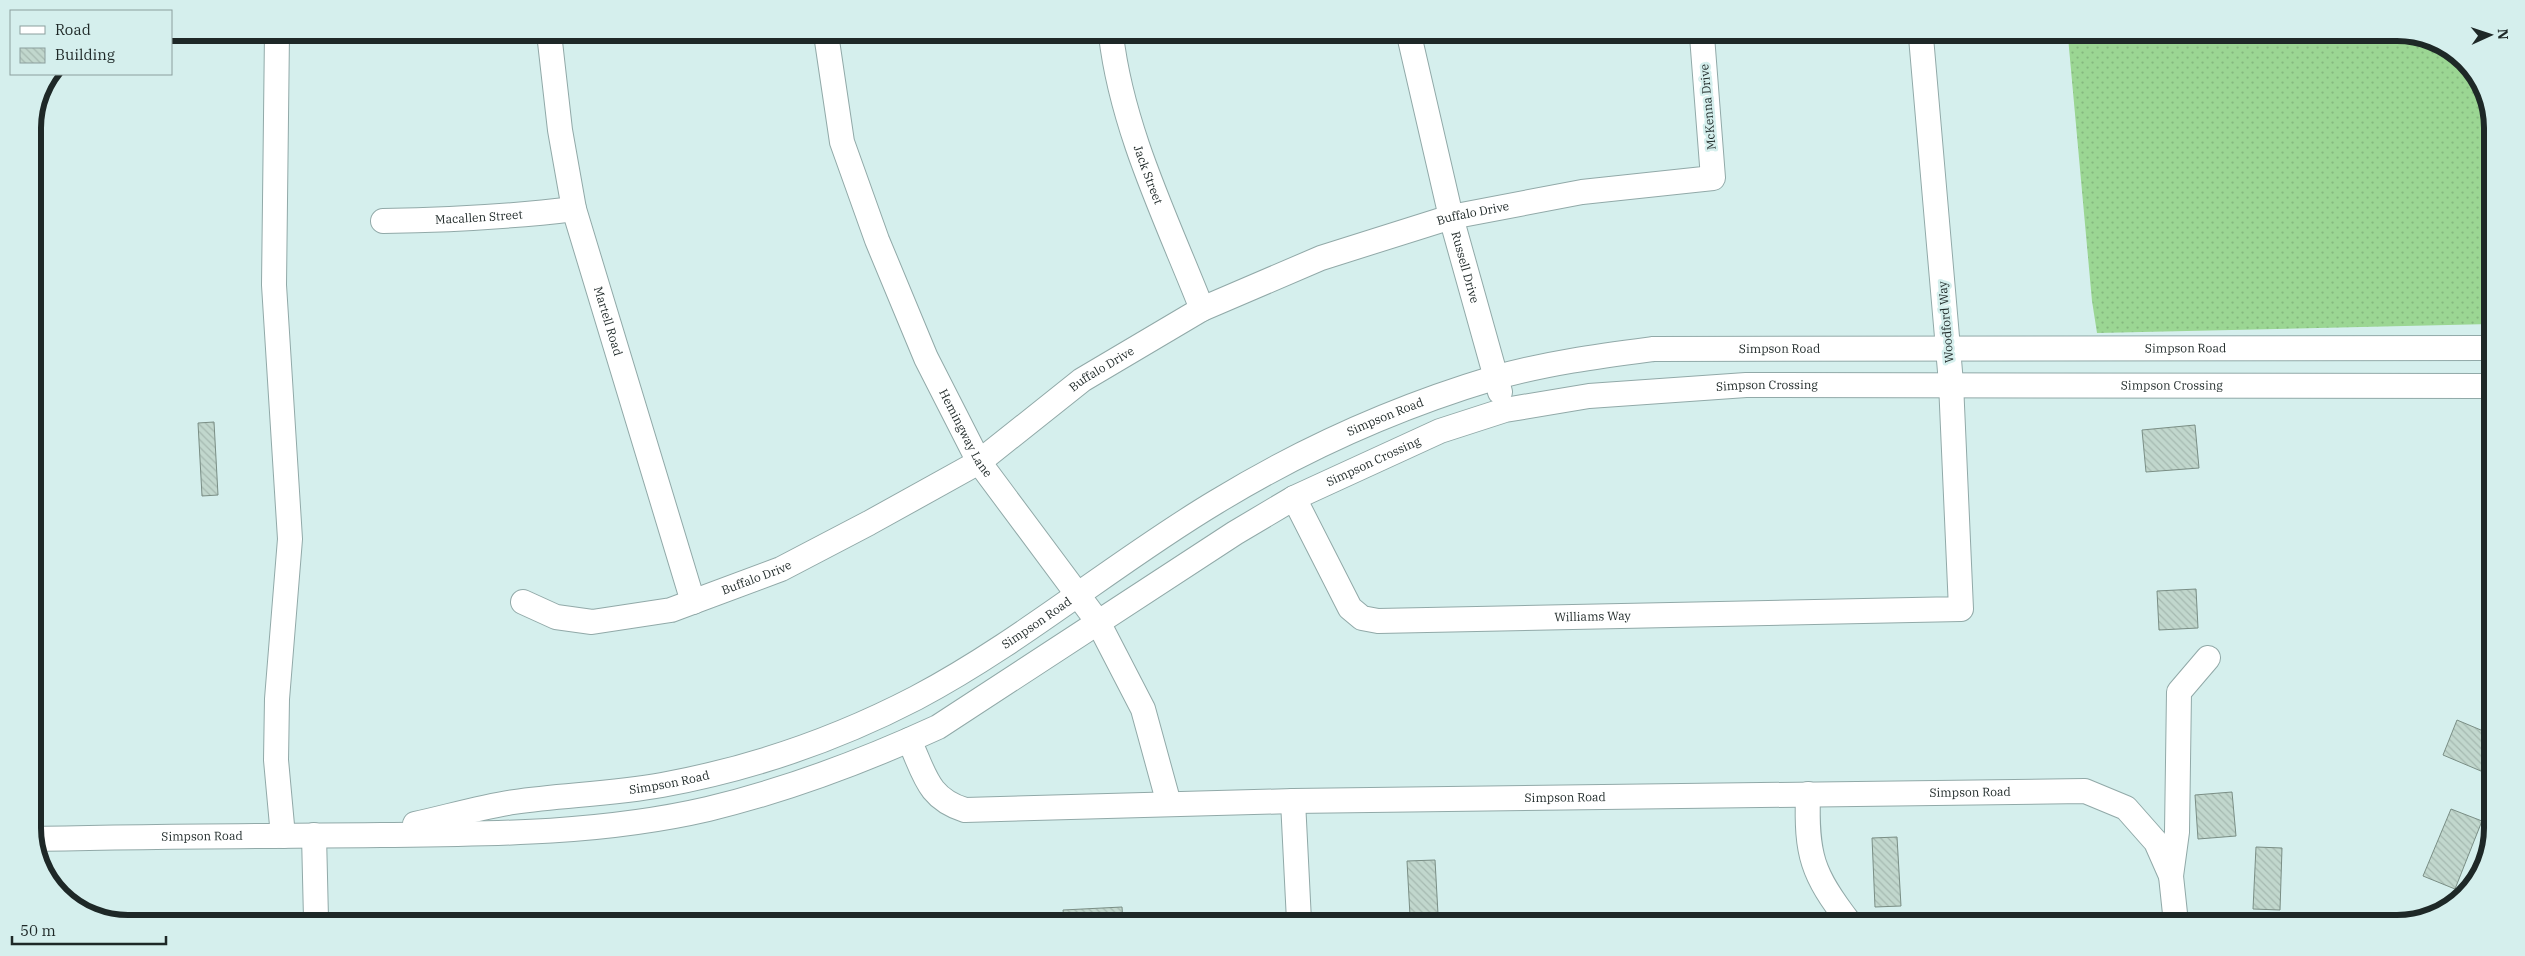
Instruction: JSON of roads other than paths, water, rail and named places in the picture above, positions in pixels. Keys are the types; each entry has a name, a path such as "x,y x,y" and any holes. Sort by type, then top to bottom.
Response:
{"street":[{"path":"277,41 274,285 290,539 277,699 276,760 282,836"},
{"name":"Martell Road","path":"550,41 560,130 574,209 692,602"},
{"name":"Hemingway Lane","path":"827,41 842,142 877,240 926,358 979,462 1098,622 1143,709 1169,804"},
{"name":"Jack Street","path":"1111,41 1115,75 1139,152 1202,309"},
{"name":"Russell Drive","path":"1409,41 1452,217 1505,410"},
{"name":"McKenna Drive","path":"1702,41 1713,178"},
{"name":"Woodford Way","path":"1921,41 1951,383 1961,609"},
{"name":"Buffalo Drive","path":"523,602 556,618 592,622 671,610 781,568 869,523 979,462 1082,380 1202,309 1321,258 1452,217 1582,192 1713,178"},
{"name":"Macallen Street","path":"383,221 512,217 574,209"},
{"name":"Simpson Road","path":"369,835 514,802 604,794 664,785 766,760 816,743 916,698 996,651 1214,503 1284,462 1374,421 1496,378 1572,360 1653,349 1948,347 2484,348"},
{"name":"Simpson Crossing","path":"1098,622 1294,498 1440,431 1505,410 1589,396 1746,385 1951,383 2484,386"},
{"name":"Williams Way","path":"1294,498 1350,608 1362,618 1378,621 1961,609"},
{"name":"Simpson Road","path":"42,838 515,834 606,826 706,809 773,792 938,727 1098,622"},
{"path":"2172,876 2177,832 2179,692 2208,658"},
{"name":"Simpson Road","path":"909,740 933,792 948,804 965,810 1293,800 2085,791 2126,808 2156,842 2172,876 2175,915"},
{"path":"1808,794 1807,828 1810,858 1821,882 1845,915"},
{"path":"1293,800 1299,915"},
{"path":"314,835 316,915"}]}
